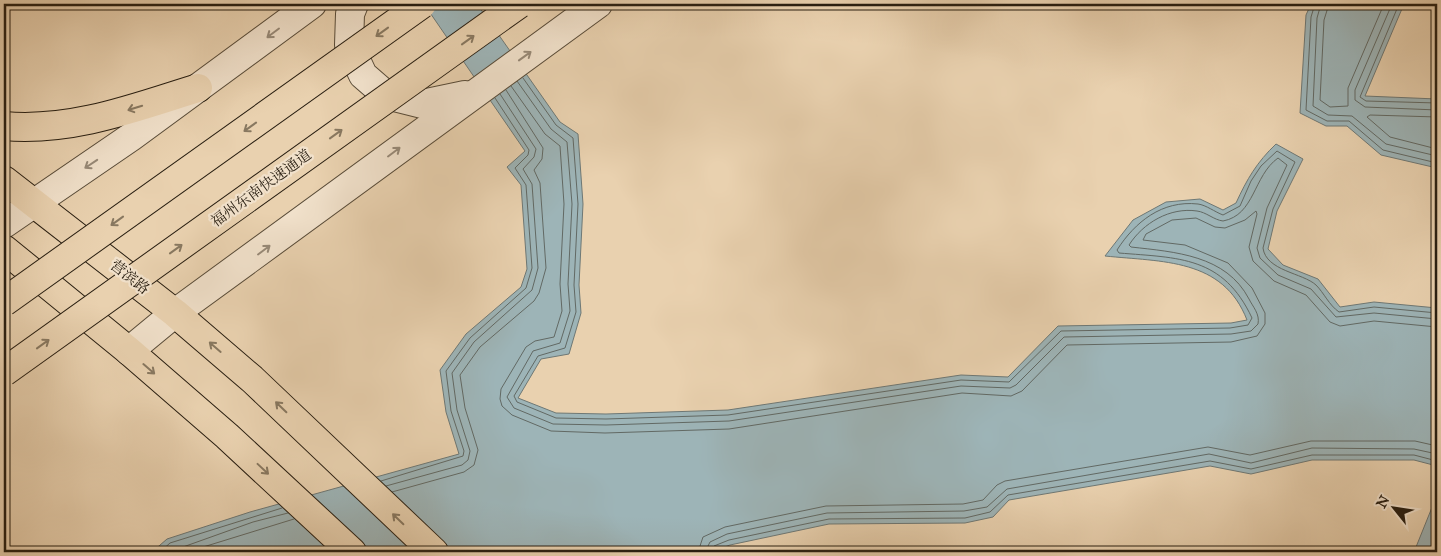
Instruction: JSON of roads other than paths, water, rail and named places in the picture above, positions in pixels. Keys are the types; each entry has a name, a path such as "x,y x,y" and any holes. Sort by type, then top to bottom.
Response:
{"main road":[{"path":"4,302 422,4"},
{"name":"福州东南快速通道","path":"4,372 519,4"},
{"path":"4,126 48,126 89,121 198,88"},
{"name":"营滨路","path":"4,180 175,313 252,379 434,552"},
{"path":"4,249 129,351 227,436 352,552"}],"street":[{"path":"4,224 132,137 312,4"},
{"path":"354,4 350,14 349,45 363,75 386,95 422,104 473,93"},
{"path":"129,351 175,313 225,279 473,93 598,4"}],"water":[{"path":"424,4 477,4 560,122 578,134 583,204 579,285 581,313 569,354 541,359 518,398 556,413 606,414 728,410 961,375 1008,377 1058,326 1231,323 1247,320 1236,300 1223,285 1207,274 1169,263 1105,256 1133,220 1166,202 1200,199 1223,210 1236,203 1253,171 1276,144 1303,159 1277,211 1268,249 1283,265 1318,279 1340,307 1374,302 1437,308 1437,466 1414,460 1312,460 1251,474 1210,466 1009,500 993,517 965,523 829,524 730,545 711,552 152,552 167,539 250,512 459,454 446,412 440,370 466,334 521,287 527,269 521,185 507,167 525,151"},
{"path":"1311,4 1404,4 1365,96 1437,99 1437,168 1381,155 1347,126 1326,126 1300,113 1306,15"},
{"path":"1437,495 1437,552 1414,552"}]}
